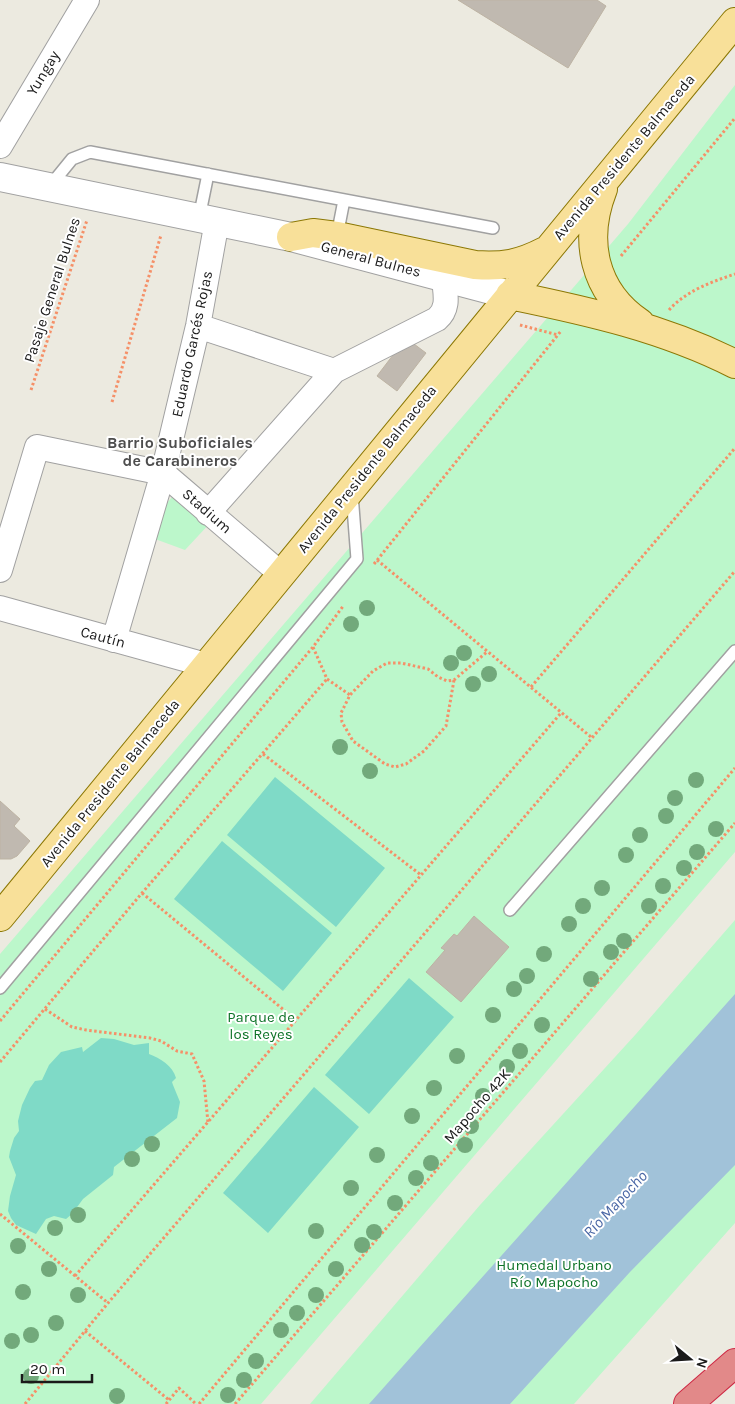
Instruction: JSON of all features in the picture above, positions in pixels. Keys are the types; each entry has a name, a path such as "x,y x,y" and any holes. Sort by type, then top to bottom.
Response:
{"highway":[{"path":"688,1404 735,1364"},
{"path":"702,1404 735,1364"}],"main road":[{"name":"Avenida Presidente Balmaceda","path":"0,918 735,22"},
{"path":"612,173 602,189 592,225 596,262 602,280 620,307 649,328"},
{"path":"291,237 314,233 337,236 475,265 493,267 512,265 530,260 546,251"},
{"name":"General Bulnes","path":"510,295 579,309 649,328 689,343 735,364"}],"street":[{"name":"Yungay","path":"0,146 87,0"},
{"name":"General Bulnes","path":"0,177 291,237 510,295"},
{"name":"Eduardo Garcés Rojas","path":"114,640 163,473 198,326 208,219"},
{"path":"208,513 334,371 444,314 446,308 444,278"},
{"path":"198,326 334,371"},
{"name":"Stadium","path":"0,570 37,447 163,473 281,574"},
{"name":"Cautín","path":"0,608 206,665"}],"lane":[{"path":"49,187 72,159 90,152 493,228"},
{"path":"208,174 208,219"},
{"path":"337,236 344,200"},
{"path":"0,988 357,559 352,488"},
{"path":"510,910 735,651"}],"path":[{"path":"619,258 735,118"},
{"name":"Pasaje General Bulnes","path":"31,390 94,196"},
{"path":"112,402 168,211"},
{"path":"649,328 677,301 686,295 735,274"},
{"path":"662,304 678,312"},
{"path":"531,687 735,448"},
{"path":"377,560 591,737"},
{"path":"25,1404 108,1303 735,571"},
{"path":"313,647 327,679 350,695"},
{"path":"454,680 446,726 424,752 406,764 395,767 385,764 353,741 346,733 341,712 350,695 373,671 387,663 401,663 428,669 447,681 454,680 488,652"},
{"path":"0,1062 142,893 327,679"},
{"path":"75,1276 562,713"},
{"path":"263,754 421,875"},
{"path":"166,1404 179,1388 197,1404 735,768"},
{"name":"Mapocho 42K","path":"235,1404 735,823"},
{"path":"142,893 296,1020"},
{"path":"45,1009 72,1027 150,1038 162,1041 178,1052 192,1054 204,1081 208,1123"},
{"path":"0,1214 108,1303"},
{"path":"85,1331 169,1400"}],"green space":[{"name":"Parque de los Reyes","path":"735,85 735,852 261,1404 0,1404 0,954 628,224"},
{"path":"177,491 212,521 185,550 155,539 162,509"},
{"name":"Humedal Urbano Río Mapocho","path":"735,920 735,1223 574,1404 310,1404 480,1205 636,1034"}],"shaded area":[{"path":"275,777 385,868 336,927 227,835"},
{"path":"222,841 332,933 283,991 174,899"},
{"path":"409,978 454,1017 369,1114 325,1075"},
{"path":"101,1038 114,1039 134,1045 149,1043 149,1054 166,1063 176,1078 172,1082 180,1102 177,1118 114,1167 113,1175 83,1199 66,1219 54,1216 46,1219 36,1234 16,1225 8,1211 16,1175 9,1157 14,1138 19,1131 18,1121 22,1105 35,1081 42,1080 49,1065 61,1052 82,1047 83,1052"},
{"path":"314,1087 359,1127 268,1233 223,1193"}],"water":[{"name":"Río Mapocho","path":"735,994 735,1165 630,1272 510,1404 369,1404"}],"building":[{"path":"458,0 597,0 606,6 568,68"},
{"path":"406,338 426,353 397,391 377,376"},
{"path":"0,801 20,819 14,826 30,841 17,856 11,859 0,859"},
{"path":"474,916 509,947 461,1002 426,972 445,950 441,948 454,934 457,936"}],"district":[{"name":"Barrio Suboficiales de Carabineros","path":"180,451"}]}
